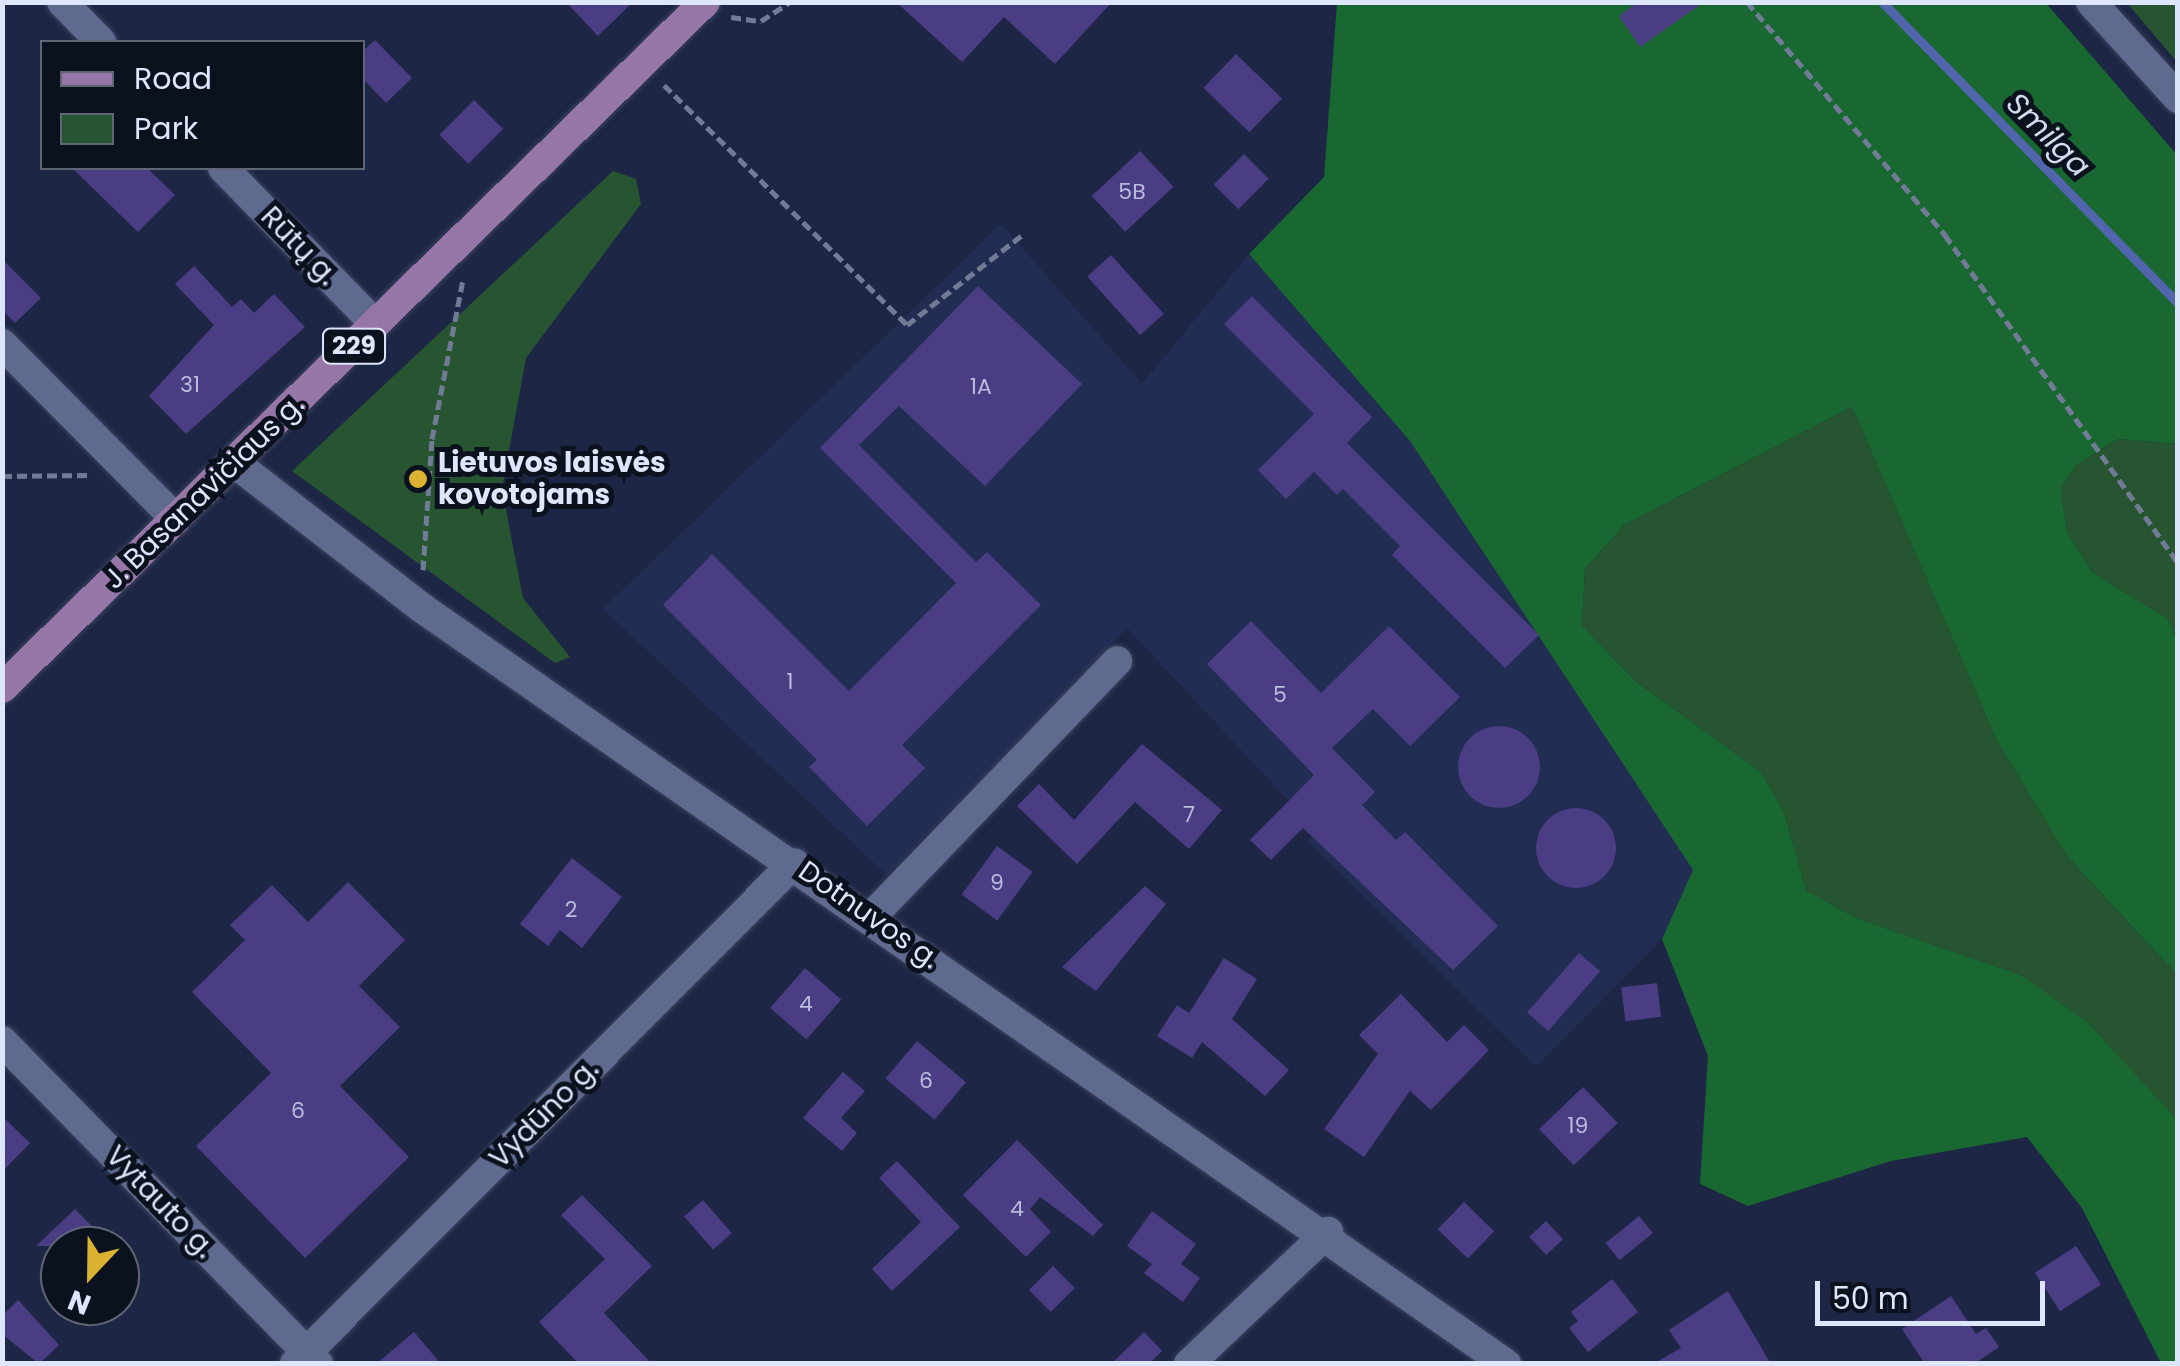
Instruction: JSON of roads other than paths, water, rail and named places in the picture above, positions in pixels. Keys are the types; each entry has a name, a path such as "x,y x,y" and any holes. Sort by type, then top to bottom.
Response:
{"main road":[{"name":"J. Basanavičiaus g.","path":"2,688 642,64 715,8"}],"street":[{"path":"62,2 99,40"},
{"path":"2091,2 2178,98"},
{"name":"Rūtų g.","path":"225,170 376,324"},
{"path":"2,344 176,519"},
{"name":"Dotnuvos g.","path":"235,462 422,608 1328,1232 1506,1364"},
{"path":"871,917 1117,661"},
{"name":"Vydūno g.","path":"306,1360 794,864"},
{"name":"Vytauto g.","path":"2,1040 306,1360"},
{"path":"1189,1364 1328,1232"}],"waterway":[{"name":"Smilga","path":"1882,2 2178,303"}],"place":[{"name":"Lietuvos laisvės kovotojams","path":"418,479"}]}
